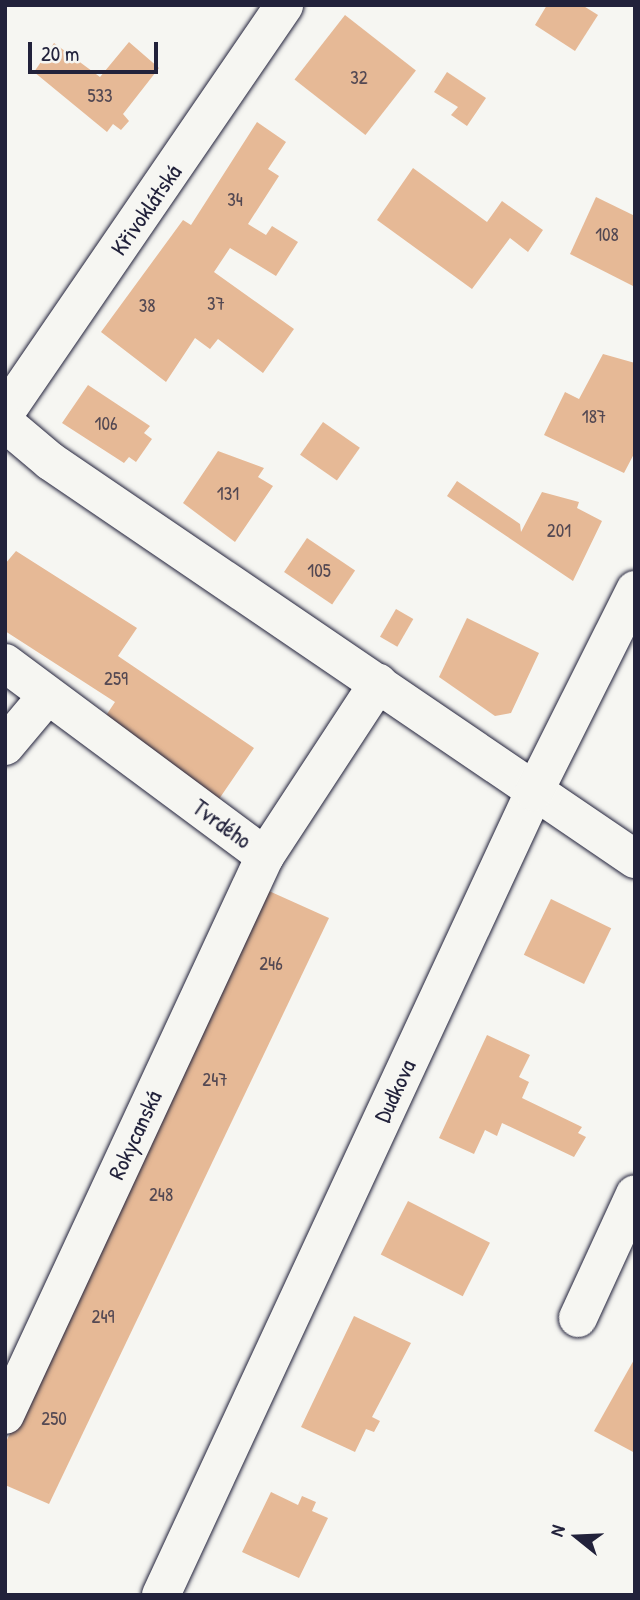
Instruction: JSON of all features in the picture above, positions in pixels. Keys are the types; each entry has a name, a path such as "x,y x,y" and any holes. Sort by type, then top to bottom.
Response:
{"street":[{"name":"Křivoklátská","path":"5,413 284,5"},
{"path":"5,424 50,461 378,683 534,793 635,859"},
{"name":"Dudkova","path":"161,1595 534,793 635,590"},
{"name":"Tvrdého","path":"5,663 265,856 378,683"},
{"path":"5,746 47,696"},
{"name":"Rokycanská","path":"5,1415 265,856"},
{"path":"578,1318 635,1195"}],"building":[{"path":"547,5 582,5 598,15 575,51 535,25"},
{"path":"345,15 416,70 365,135 295,80"},
{"path":"129,42 159,68 123,114 129,121 121,130 113,124 107,132 34,72 54,43 100,77"},
{"path":"447,72 486,98 467,126 451,115 458,107 434,92"},
{"path":"257,122 286,142 268,169 279,176 248,224 266,235 272,226 298,242 276,276 230,248 214,272 294,329 263,373 218,339 210,349 195,338 166,382 101,332 183,220 191,225"},
{"path":"413,168 487,222 502,201 543,230 528,252 510,238 472,289 377,220"},
{"path":"596,197 635,216 635,287 570,254"},
{"path":"603,354 635,363 635,452 624,473 544,435 565,392 579,399"},
{"path":"88,385 150,426 144,433 152,439 136,462 129,457 124,463 62,423"},
{"path":"323,422 360,448 337,481 300,455"},
{"path":"218,451 264,468 258,477 273,486 235,542 183,503"},
{"path":"457,481 520,524 521,532 542,492 579,502 577,508 602,521 573,581 447,496"},
{"path":"307,538 355,570 332,604 284,572"},
{"path":"16,551 137,628 118,656 254,748 217,802 101,723 115,702 5,631 5,564"},
{"path":"396,609 413,619 397,647 380,637"},
{"path":"467,618 539,653 511,713 495,716 439,677"},
{"path":"269,891 329,918 49,1504 5,1485 5,1444"},
{"path":"551,899 611,928 584,984 524,955"},
{"path":"487,1035 530,1055 519,1077 529,1082 522,1098 582,1127 578,1133 586,1137 574,1157 502,1123 497,1136 485,1130 474,1154 439,1138"},
{"path":"408,1201 490,1243 463,1296 381,1254"},
{"path":"354,1316 411,1343 372,1417 380,1421 374,1432 366,1429 355,1452 301,1427"},
{"path":"635,1358 635,1453 594,1431"},
{"path":"271,1492 298,1505 302,1496 316,1502 312,1511 328,1518 299,1578 242,1552"}]}
